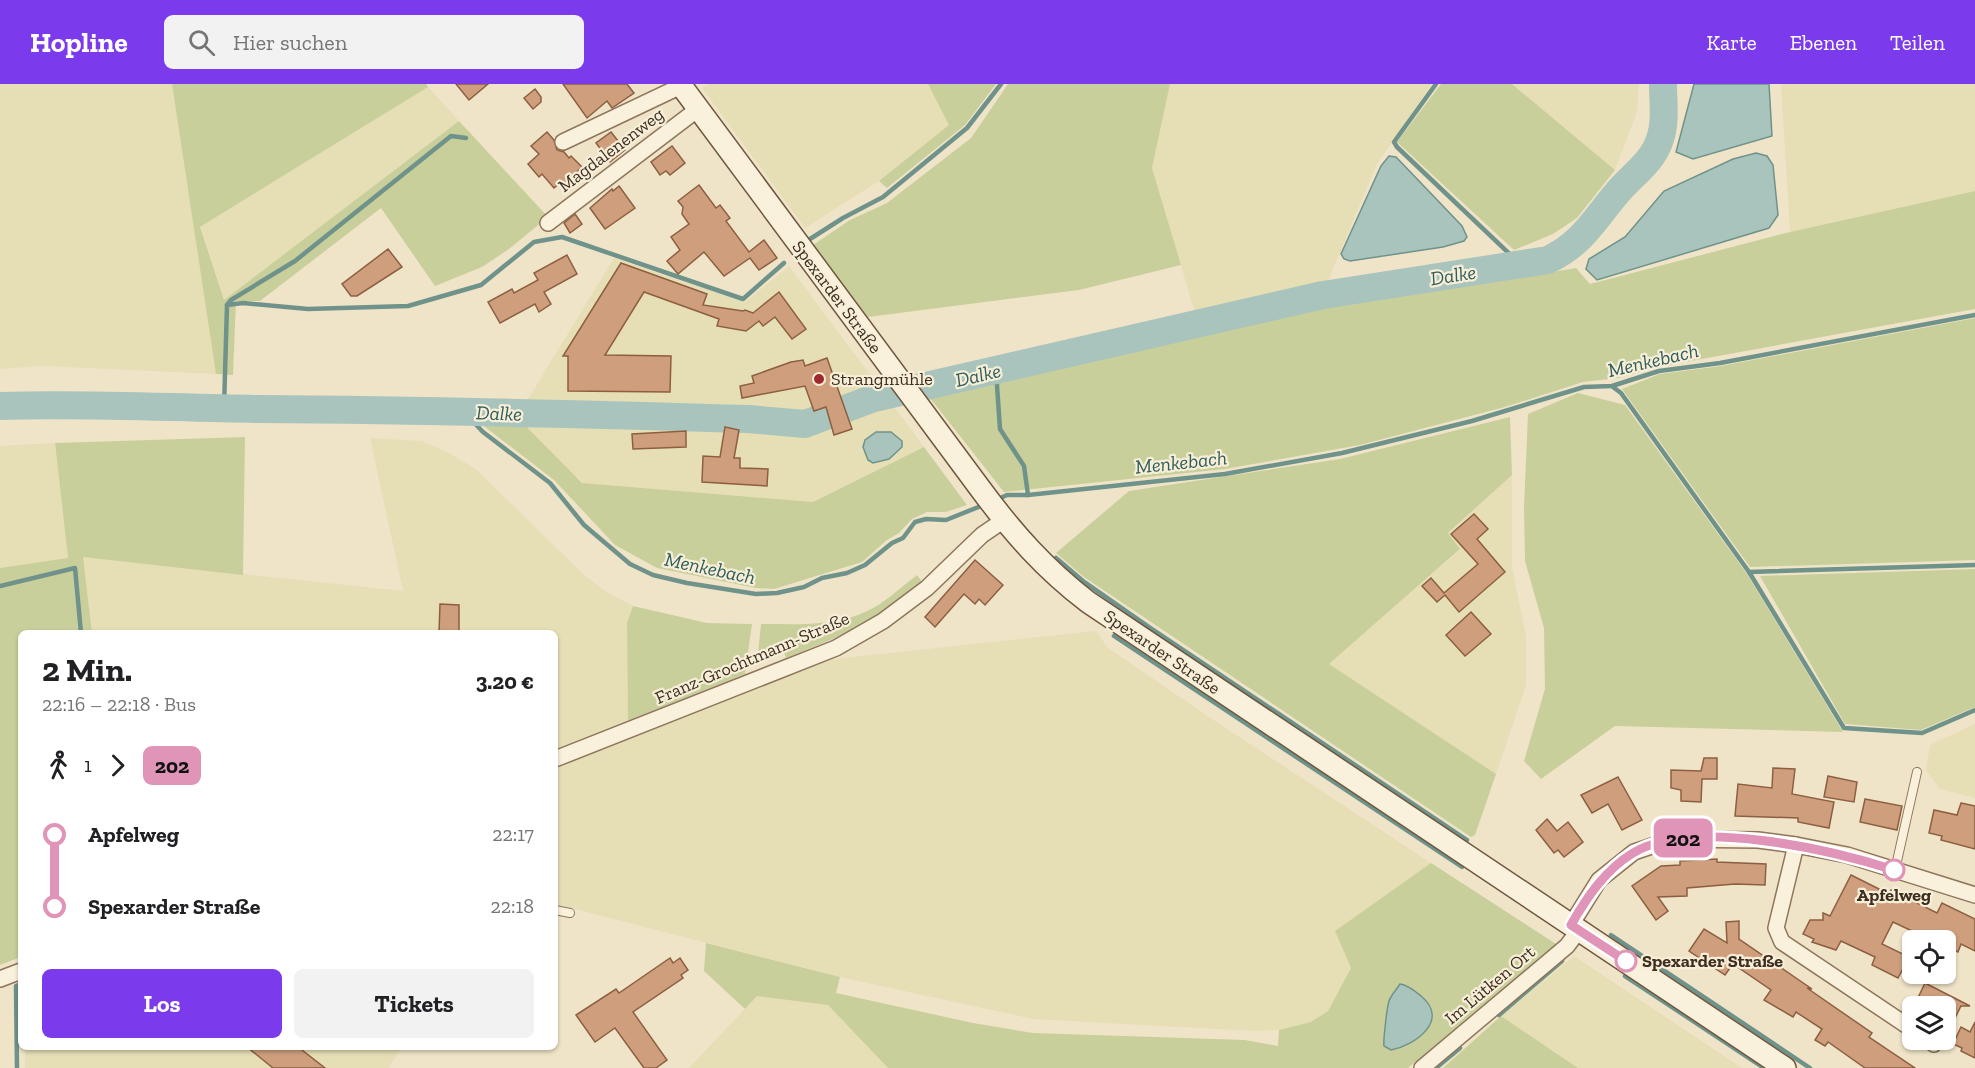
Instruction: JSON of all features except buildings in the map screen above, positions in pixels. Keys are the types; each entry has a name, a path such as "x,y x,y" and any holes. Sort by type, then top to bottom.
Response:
{"main road":[{"name":"Spexarder Straße","path":"681,85 982,491 1043,565 1088,602 1785,1068"}],"street":[{"path":"563,142 681,85"},
{"name":"Magdalenenweg","path":"548,223 698,109"},
{"name":"Franz-Grochtmann-Straße","path":"558,758 836,648 891,615 927,588 1002,517"},
{"path":"1575,927 1599,880 1634,852 1673,839 1758,840 1796,845 1847,855 1975,896"},
{"path":"1796,845 1776,928 1782,942 1902,1022"},
{"name":"Im Lütken Ort","path":"1422,1068 1567,945 1575,927"},
{"path":"0,980 18,972"}],"lane":[{"path":"1894,870 1917,772"},
{"path":"558,911 570,913"}],"shaded area":[{"path":"0,84 172,84 216,374 43,366 0,369"},
{"path":"710,84 928,84 949,125 879,181 805,228 702,88"},
{"path":"1170,84 1432,84 1377,164 1328,281 1195,313 1152,168"},
{"path":"1512,84 1639,84 1637,112 1615,170"},
{"path":"1781,84 1975,84 1975,191 1790,232"},
{"path":"428,87 459,121 224,300 200,227"},
{"path":"614,258 745,302 789,266 924,447 813,502 582,483 517,417"},
{"path":"370,438 422,441 451,454 477,470 585,576 608,593 633,606 627,623 628,721 558,750 558,630 92,630 83,557 403,591"},
{"path":"55,443 68,559 0,568 0,446"},
{"path":"1512,475 1512,568 1526,635 1526,685 1496,774 1329,664 1460,550 1448,534"},
{"path":"1096,631 1108,648 1431,863 1335,931 1351,968 1328,1011 1311,1022 1279,1030 1254,1031 1033,1019 840,977 558,905 558,767 825,660"},
{"path":"1975,724 1975,798 1940,789 1926,770 1930,745"},
{"path":"1574,956 1742,1068 1578,1068 1501,1016"},
{"path":"757,996 828,1005 888,1068 689,1068"},
{"path":"25,1050 400,1050 388,1068 25,1068"}],"green space":[{"path":"172,84 426,84 428,87 200,227 224,300 459,121 548,217 509,249 482,267 435,286 381,208 260,301 236,301 233,375 216,374"},
{"path":"928,84 996,84 965,125 887,188 879,181 949,125"},
{"path":"1008,84 1170,84 1152,168 1181,265 1079,290 868,317 813,245 850,220 887,203 971,138"},
{"path":"1441,84 1512,84 1615,170 1577,218 1553,234 1514,250 1397,142"},
{"path":"1975,191 1975,309 1658,367 1618,378 1583,382 1505,407 1360,445 1225,469 1004,492 930,398 1330,302 1492,274 1517,278 1576,268 1590,284 1790,232"},
{"path":"1975,318 1975,560 1750,567 1622,389 1660,374 1721,366"},
{"path":"1578,393 1625,405 1747,574 1843,732 1615,726 1541,779 1524,761 1545,689 1544,628 1525,561 1524,507 1528,414"},
{"path":"517,417 582,483 813,502 924,447 967,505 946,512 927,512 912,519 899,533 887,540 862,562 774,589 756,588 657,568 615,545 554,480 476,420"},
{"path":"1510,417 1512,475 1448,533 1460,549 1329,664 1496,774 1475,835 1471,837 1084,577 1056,553 1129,491 1340,459"},
{"path":"245,437 243,575 83,557 92,630 18,630 18,958 0,965 0,568 68,558 55,443"},
{"path":"1975,569 1975,707 1921,730 1845,724 1760,576"},
{"path":"917,575 922,582 877,617 835,638 786,658 782,647 758,654 761,624 815,624 855,616 880,604"},
{"path":"633,606 707,623 752,624 745,674 628,721 627,623"},
{"path":"1431,863 1556,944 1408,1068 888,1068 828,1005 757,996 745,1009 704,971 706,943 840,977 836,993 973,1023 1033,1033 1245,1040 1278,1046 1279,1030 1311,1022 1328,1011 1351,968 1335,931"},
{"path":"1501,1016 1578,1068 1443,1068"}],"water":[{"path":"1694,84 1769,84 1772,136 1693,159 1676,152"},
{"path":"1756,153 1767,156 1773,165 1778,215 1769,228 1597,280 1586,269 1589,259 1625,237 1664,191 1733,159"},
{"path":"1389,156 1396,157 1462,226 1467,237 1464,241 1443,247 1350,261 1344,259 1341,254 1381,166"},
{"path":"876,432 891,432 902,441 902,447 889,459 873,463 868,460 863,447 865,440"},
{"path":"1400,984 1409,987 1429,1005 1432,1014 1431,1022 1419,1037 1391,1050 1384,1046 1386,1017 1390,999"}],"waterway":[{"path":"810,239 883,197 967,128 1001,84"},
{"path":"1436,84 1394,142 1517,261 1517,266"},
{"name":"Dalke","path":"0,406 97,405 503,412 748,419 805,424 874,398 1323,295 1548,260 1579,238 1652,155 1657,147 1663,126 1663,84"},
{"path":"227,305 231,300 295,261 451,136 466,138"},
{"path":"224,408 227,305 243,303 308,309 408,306 481,285 534,242 562,237 743,299 784,263"},
{"name":"Menkebach","path":"996,500 1007,495 1028,495 1225,474 1342,453 1472,421 1584,387 1612,386 1659,371 1720,363 1975,315"},
{"path":"996,371 1000,429 1024,466 1028,495"},
{"path":"1613,387 1621,393 1749,572 1844,728 1922,733 1975,710"},
{"name":"Menkebach","path":"463,411 483,432 550,483 584,525 630,564 653,575 687,583 756,594 777,593 804,587 822,578 847,573 865,565 892,543 903,538 915,522 926,519 946,520 986,504"},
{"path":"1056,558 1083,581 1149,627 1467,840"},
{"path":"1749,572 1975,565"},
{"path":"0,586 75,568 81,630"},
{"path":"1114,636 1462,867"},
{"path":"1611,935 1810,1068"},
{"path":"1499,1015 1562,961"},
{"path":"1625,976 1764,1068"},
{"path":"17,1068 16,986 18,985"},
{"path":"1436,1068 1460,1048"}],"bus line":[{"name":"202","path":"1626,961 1571,925 1599,880 1634,852 1673,839 1710,837 1758,840 1847,855 1894,870"}],"place":[{"name":"Strangmühle","path":"819,379"},
{"name":"Apfelweg","path":"1894,870"},
{"name":"Spexarder Straße","path":"1626,961"}]}
